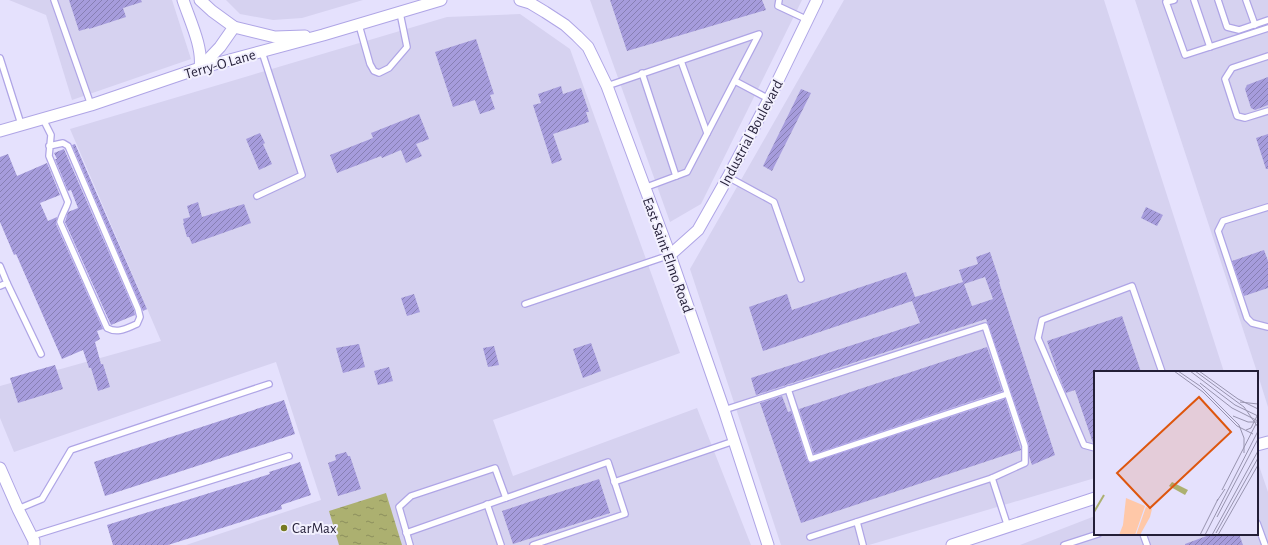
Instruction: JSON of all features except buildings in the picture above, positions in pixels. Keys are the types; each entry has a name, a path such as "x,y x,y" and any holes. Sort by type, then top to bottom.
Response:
{"street":[{"path":"183,0 200,50 202,59 200,68"},
{"path":"200,0 234,27 275,36 323,35"},
{"name":"Terry-O Lane","path":"0,130 92,105 200,68 360,25 441,0"},
{"name":"Industrial Boulevard","path":"670,255 698,230 728,178 808,21 817,0"},
{"name":"East Saint Elmo Road","path":"527,1 565,25 588,47 607,86 670,255 724,410 768,545"},
{"path":"200,68 220,47 234,27"},
{"path":"1258,445 1268,442"},
{"path":"0,468 33,540"},
{"path":"952,545 1094,498"}],"lane":[{"path":"54,0 92,105"},
{"path":"779,0 778,6 808,21"},
{"path":"1174,0 1166,2 1185,55 1268,28"},
{"path":"1194,0 1210,47"},
{"path":"1218,0 1227,27 1239,30 1268,20"},
{"path":"1246,0 1255,25"},
{"path":"360,25 370,64 374,71 379,73 389,68 407,48 400,13"},
{"path":"607,86 760,34 687,172 644,188"},
{"path":"257,196 302,175 262,52"},
{"path":"1268,56 1232,68 1225,79 1237,116 1245,118 1268,111"},
{"path":"0,58 21,124"},
{"path":"681,61 707,133"},
{"path":"642,73 676,176"},
{"path":"735,81 769,99"},
{"path":"43,118 51,135 49,146 49,156 68,202 60,222 108,328 112,331 119,331 137,324 140,317 138,309 68,146 63,143 49,146"},
{"path":"728,178 774,202 801,279"},
{"path":"1268,207 1223,221 1218,231 1247,318 1252,323 1268,328"},
{"path":"525,304 670,255"},
{"path":"0,266 7,284 41,354"},
{"path":"0,286 7,284"},
{"path":"1094,448 1084,445 1038,338 1042,320 1132,286 1162,371"},
{"path":"724,410 985,326 1025,446 1025,463 992,478 810,537"},
{"path":"18,509 42,499 71,450 269,384"},
{"path":"788,389 811,459 1007,394"},
{"path":"614,482 734,441"},
{"path":"33,540 289,456"},
{"path":"406,533 608,462 625,514 533,545"},
{"path":"410,545 399,507 411,496 495,468 506,498"},
{"path":"992,478 1008,527"},
{"path":"487,504 501,545"},
{"path":"857,522 863,545"},
{"path":"1258,525 1265,545"},
{"path":"1064,545 1095,535"},
{"path":"1143,535 1147,545"}],"shaded area":[{"path":"9,0 172,0 191,59 72,100 46,15"},
{"path":"226,0 363,0 302,18 273,20 240,14"},
{"path":"590,0 802,0 701,204 670,222"},
{"path":"844,0 1104,0 1224,371 1094,371 1094,478 869,545 781,545 690,269"},
{"path":"1135,0 1268,0 1268,407 1258,371 1257,371"},
{"path":"520,14 570,49 680,353 493,420 513,476 697,408 751,545 186,545 321,500 276,362 14,452 0,418 0,386 161,341 70,129 447,17"},
{"path":"1258,463 1268,492 1268,545 1020,545 1094,516 1094,535 1258,535"}],"water":[{"path":"386,493 402,545 339,545 329,511"}],"place":[{"name":"CarMax","path":"284,528"}]}
